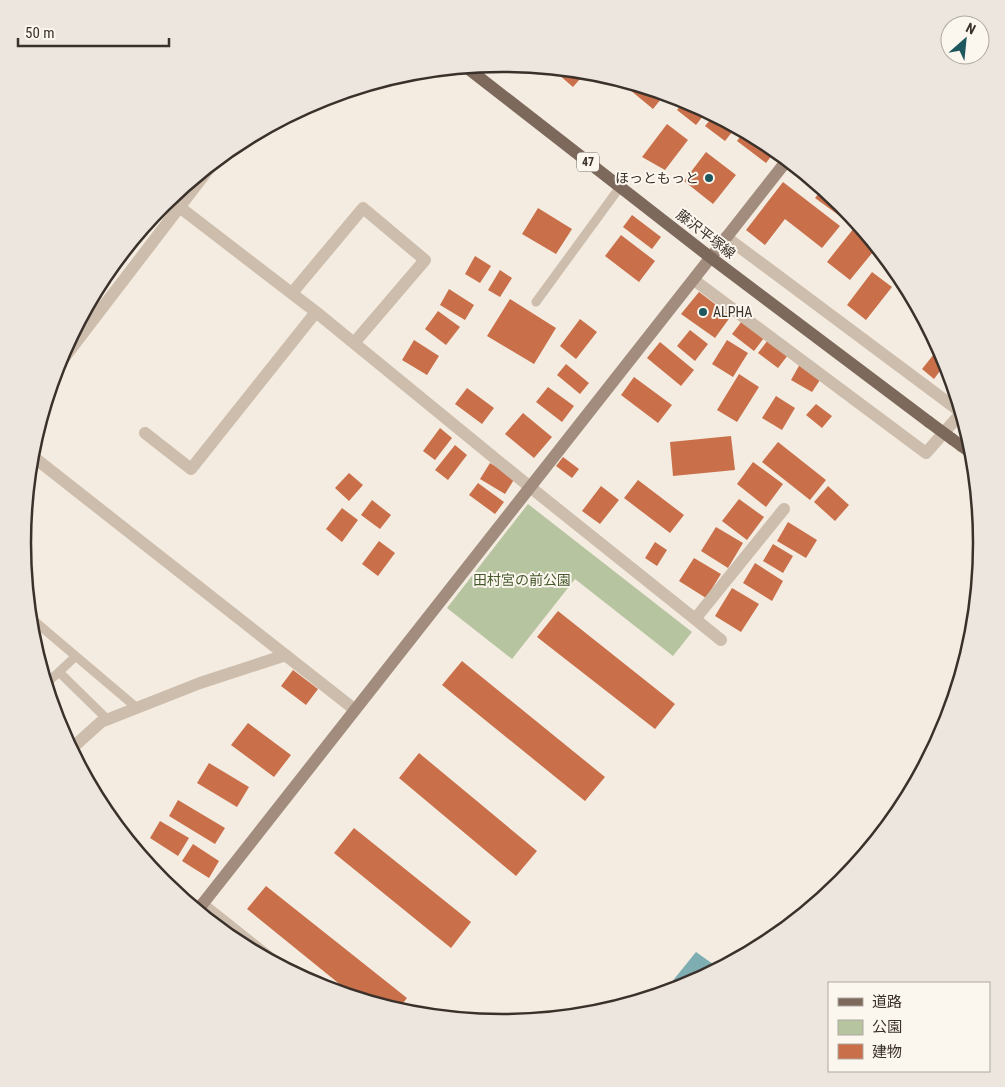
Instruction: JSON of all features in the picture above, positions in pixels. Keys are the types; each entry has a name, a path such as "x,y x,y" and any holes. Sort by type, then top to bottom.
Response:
{"main road":[{"name":"藤沢平塚線","path":"474,73 710,257 929,422 961,440"}],"street":[{"path":"201,905 783,166"},
{"path":"175,204 316,312 721,640"},
{"path":"292,293 363,208 424,260 354,343"},
{"path":"80,334 169,210"},
{"path":"726,237 953,407"},
{"path":"694,280 926,453 957,419"},
{"path":"145,433 191,469 316,312"},
{"path":"39,461 354,709"},
{"path":"695,619 784,509"},
{"path":"76,744 101,722 200,683 286,655"}],"lane":[{"path":"536,302 620,187"},
{"path":"38,624 137,708"},
{"path":"51,679 76,656"},
{"path":"59,672 108,720"}],"green space":[{"name":"田村宮の前公園","path":"528,504 692,632 673,656 575,579 512,659 447,608"}],"water":[{"path":"696,952 714,965 683,979 670,984"}],"building":[{"path":"560,76 580,79 573,87"},
{"path":"630,90 661,100 653,109"},
{"path":"680,107 702,117 696,125 677,110"},
{"path":"710,120 732,132 725,141 705,126"},
{"path":"667,124 688,140 665,170 642,157"},
{"path":"740,136 771,157 766,163 737,141"},
{"path":"706,152 736,175 713,204 684,181"},
{"path":"783,182 840,226 822,248 785,219 765,245 746,230"},
{"path":"818,194 844,219 844,219 815,198"},
{"path":"538,208 572,229 556,254 522,234"},
{"path":"632,215 661,237 652,249 623,227"},
{"path":"853,229 872,253 850,280 827,262"},
{"path":"621,235 655,261 639,282 605,256"},
{"path":"475,256 491,266 480,283 465,274"},
{"path":"500,270 512,278 500,297 488,290"},
{"path":"872,272 892,287 866,320 847,305"},
{"path":"449,289 474,305 465,320 440,305"},
{"path":"699,292 731,316 715,338 681,314"},
{"path":"510,299 556,328 534,364 487,336"},
{"path":"438,311 460,327 446,345 425,329"},
{"path":"580,319 597,332 576,359 560,346"},
{"path":"742,321 764,338 754,351 732,334"},
{"path":"690,330 708,344 695,361 677,346"},
{"path":"414,340 439,356 427,375 402,360"},
{"path":"727,340 748,353 733,377 712,364"},
{"path":"768,340 788,355 778,368 758,353"},
{"path":"660,342 694,370 681,386 647,358"},
{"path":"934,354 941,370 934,379 922,369"},
{"path":"566,364 589,383 580,394 557,375"},
{"path":"800,364 822,377 812,392 791,380"},
{"path":"739,374 759,387 737,422 717,410"},
{"path":"634,377 672,405 658,423 621,395"},
{"path":"548,387 574,406 562,422 536,402"},
{"path":"467,388 494,408 482,424 455,404"},
{"path":"776,396 795,408 782,430 762,418"},
{"path":"816,404 832,416 822,428 806,415"},
{"path":"523,413 552,437 534,458 505,434"},
{"path":"440,428 452,438 435,460 423,451"},
{"path":"731,436 735,470 673,476 670,442"},
{"path":"778,442 826,480 810,500 762,462"},
{"path":"455,445 467,455 448,480 435,470"},
{"path":"563,457 579,469 572,478 556,466"},
{"path":"753,462 783,484 766,507 737,484"},
{"path":"490,463 515,478 505,494 480,479"},
{"path":"349,473 363,485 349,501 335,488"},
{"path":"638,480 684,515 670,533 624,498"},
{"path":"478,483 504,502 495,514 469,495"},
{"path":"601,486 619,500 600,524 582,511"},
{"path":"828,486 849,505 835,521 814,502"},
{"path":"739,499 764,517 747,540 722,521"},
{"path":"372,500 391,515 380,529 361,515"},
{"path":"342,508 358,520 342,542 326,529"},
{"path":"788,522 817,540 806,558 777,541"},
{"path":"716,527 743,543 728,568 701,551"},
{"path":"379,541 395,553 378,576 362,564"},
{"path":"655,542 667,550 657,566 645,558"},
{"path":"773,544 793,556 783,573 763,561"},
{"path":"694,558 721,574 706,598 679,581"},
{"path":"755,563 783,581 772,601 743,583"},
{"path":"732,588 759,604 741,632 715,616"},
{"path":"558,611 675,704 655,729 537,637"},
{"path":"462,661 605,777 585,801 442,685"},
{"path":"293,670 318,689 306,705 281,686"},
{"path":"248,723 291,755 274,777 231,745"},
{"path":"419,753 537,851 516,876 399,778"},
{"path":"209,763 249,787 237,807 197,783"},
{"path":"178,800 225,828 215,844 169,816"},
{"path":"160,821 189,838 178,856 150,838"},
{"path":"354,828 471,922 451,948 334,853"},
{"path":"193,844 219,861 209,878 182,861"},
{"path":"266,886 407,998 402,1004 343,987 247,909"}],"place":[{"name":"ほっともっと","path":"709,178"},
{"name":"ALPHA","path":"703,312"}]}
